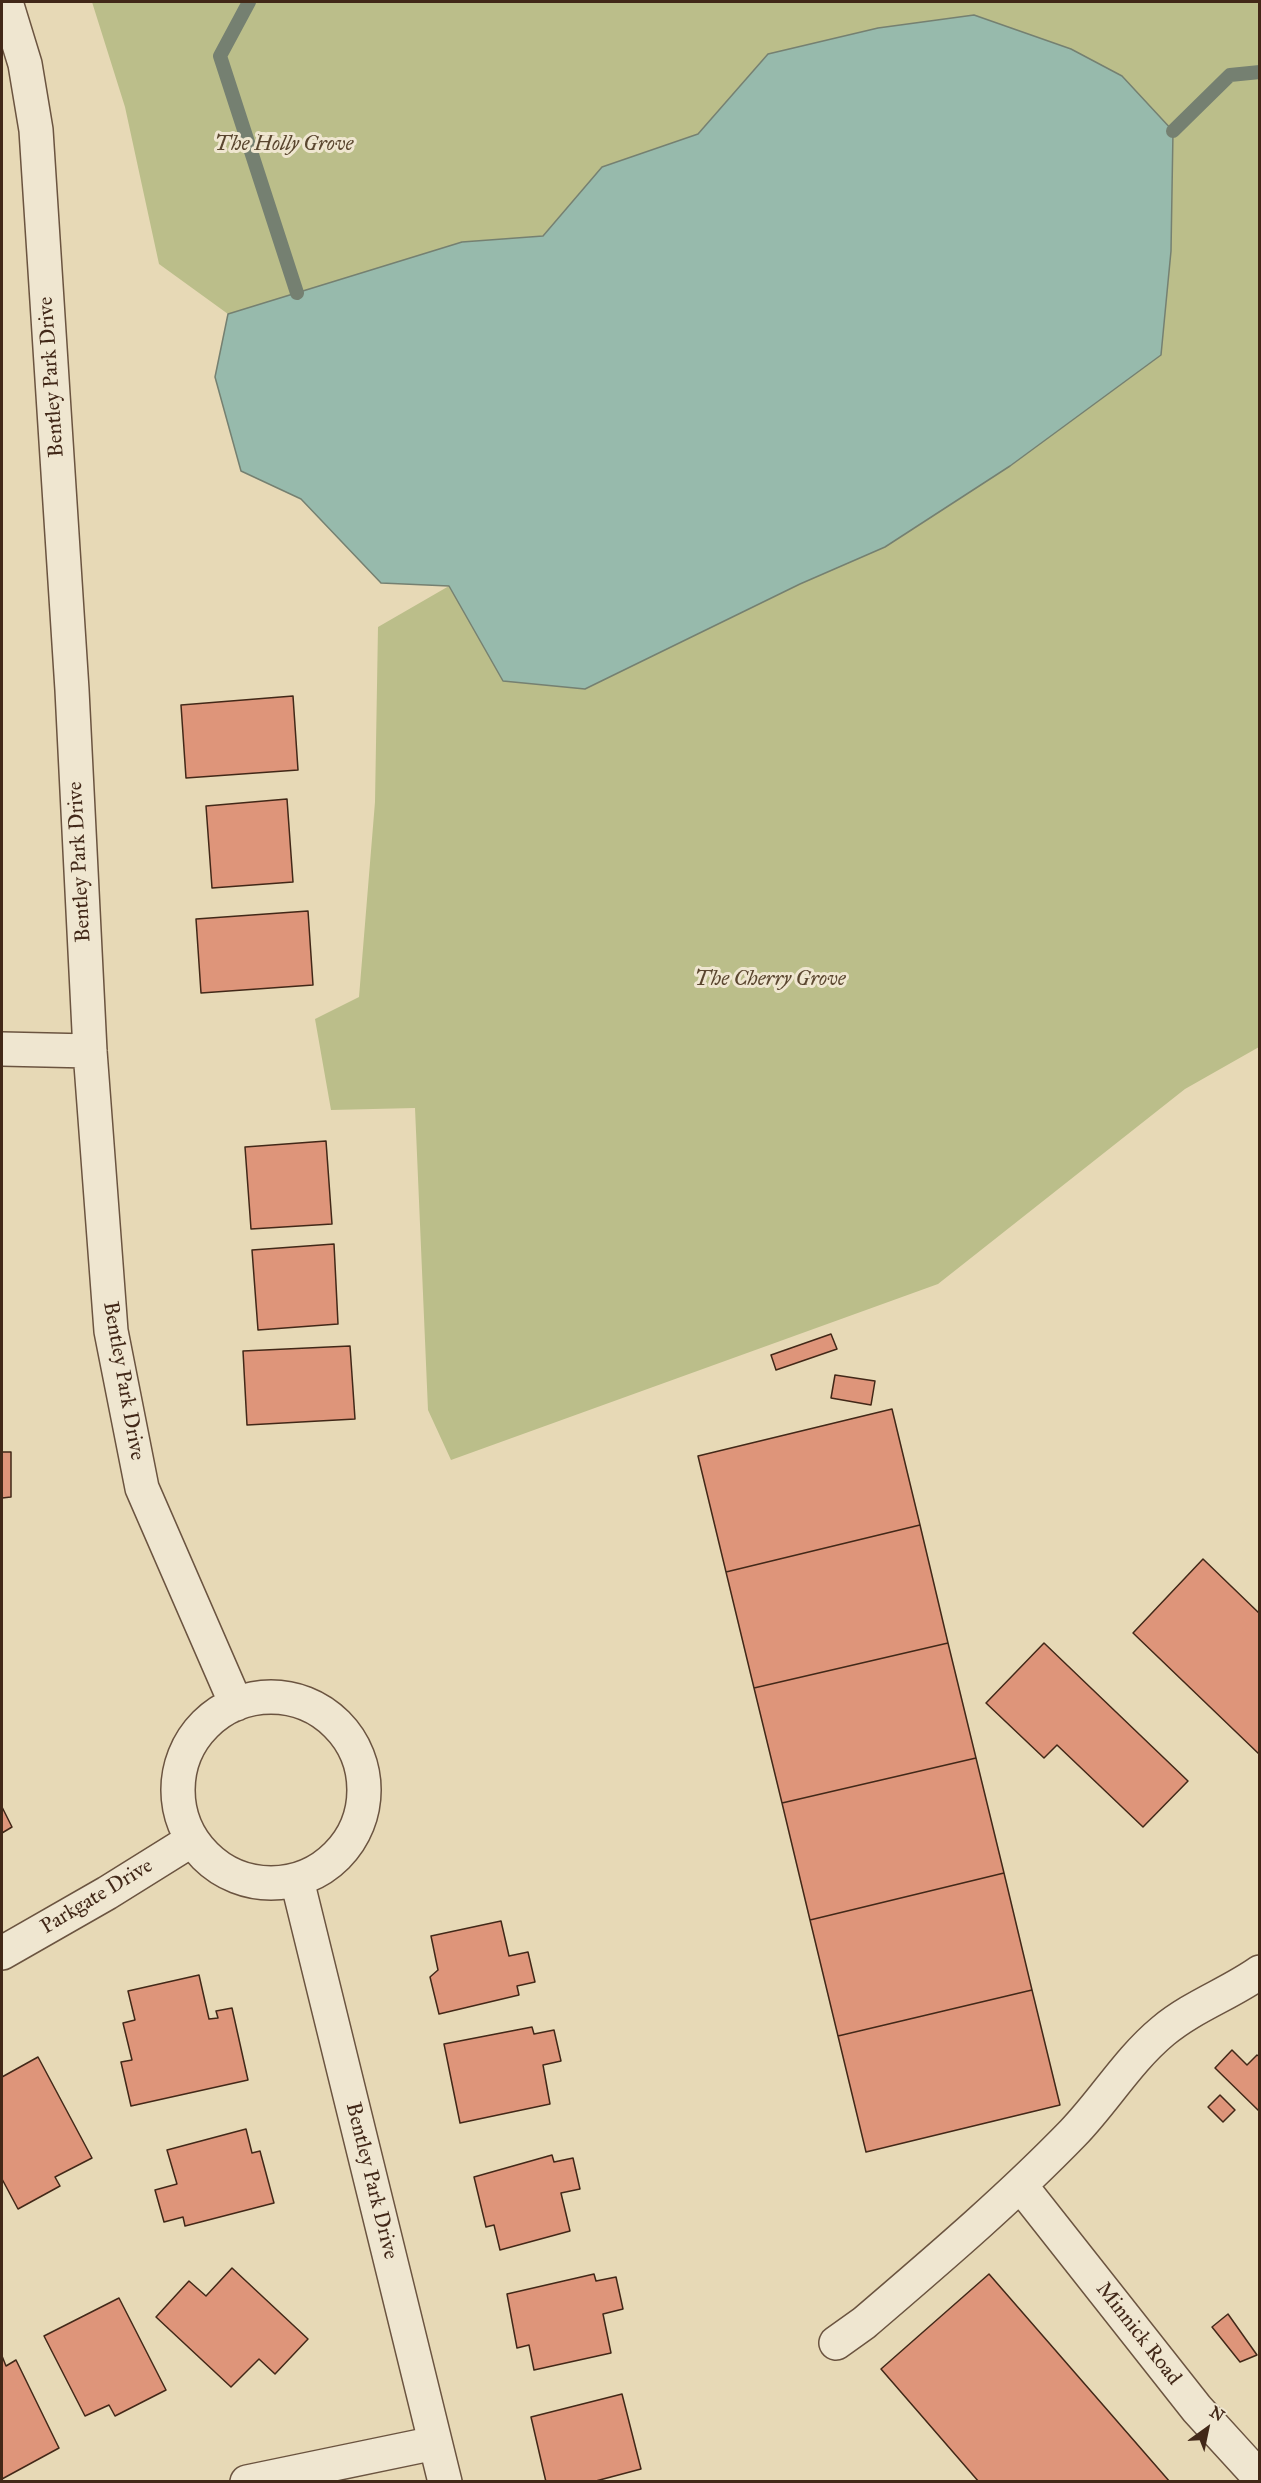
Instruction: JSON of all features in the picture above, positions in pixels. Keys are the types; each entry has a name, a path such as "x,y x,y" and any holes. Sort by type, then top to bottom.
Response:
{"street":[{"name":"Bentley Park Drive","path":"6,2 25,64 36,130 72,690 90,1051 111,1330 142,1488 236,1704"},
{"path":"2,1049 90,1051"},
{"path":"268,1696 302,1702 331,1718 353,1744 364,1776 363,1810 351,1840 328,1865 297,1880 258,1883 220,1869 192,1840 179,1810 178,1778 188,1746 208,1720 236,1704 268,1696"},
{"name":"Parkgate Drive","path":"2,1953 107,1893 192,1840"},
{"name":"Bentley Park Drive","path":"297,1880 445,2481"},
{"path":"836,2343 882,2308 1021,2186 1075,2132 1161,2032 1187,2012 1243,1984 1260,1972"},
{"name":"Minnick Road","path":"1021,2186 1197,2409 1260,2478"},
{"path":"247,2481 435,2443"}],"green space":[{"name":"The Cherry Grove","path":"92,2 1259,2 1259,1047 1185,1089 938,1284 451,1460 428,1410 415,1108 331,1110 315,1019 359,997 375,802 378,627 449,586 503,681 800,584 885,547 1010,466 1161,355 1171,251 1173,131 768,54 698,134 602,167 543,236 462,242 228,314 159,264 125,107"}],"shaded area":[{"path":"974,15 1071,49 1122,76 1173,131 1171,251 1161,355 1010,466 885,547 800,584 585,689 503,681 449,586 381,583 301,499 241,471 215,377 228,314 462,242 543,236 602,167 698,134 768,54 878,28"}],"building":[{"path":"293,696 298,770 186,778 181,705"},
{"path":"287,799 293,882 212,888 206,806"},
{"path":"308,911 313,985 201,993 196,919"},
{"path":"326,1141 332,1224 251,1229 245,1147"},
{"path":"334,1244 338,1324 258,1330 252,1250"},
{"path":"831,1334 837,1349 776,1370 771,1355"},
{"path":"350,1346 355,1419 247,1425 243,1351"},
{"path":"835,1375 875,1381 871,1405 831,1398"},
{"path":"892,1409 920,1525 726,1572 698,1456"},
{"path":"2,1452 11,1452 11,1497 2,1498"},
{"path":"920,1525 948,1643 754,1688 726,1572"},
{"path":"1203,1559 1260,1614 1260,1755 1133,1633"},
{"path":"948,1643 976,1758 782,1803 754,1688"},
{"path":"1044,1643 1188,1781 1143,1827 1057,1745 1044,1758 986,1703"},
{"path":"976,1758 1004,1873 810,1920 782,1803"},
{"path":"2,1807 12,1827 2,1833"},
{"path":"1004,1873 1032,1990 838,2036 810,1920"},
{"path":"501,1921 509,1956 528,1952 535,1982 517,1986 519,1995 439,2014 430,1977 438,1970 431,1936"},
{"path":"199,1975 209,2019 218,2018 216,2011 232,2008 248,2080 131,2106 121,2062 132,2060 123,2023 135,2020 128,1991"},
{"path":"1032,1990 1060,2105 866,2152 838,2036"},
{"path":"532,2027 534,2034 554,2030 561,2061 543,2065 550,2104 460,2123 444,2044"},
{"path":"1232,2050 1247,2065 1257,2055 1260,2057 1260,2112 1215,2068"},
{"path":"38,2057 92,2158 55,2177 60,2186 18,2209 2,2179 2,2077"},
{"path":"1220,2095 1235,2110 1223,2122 1208,2107"},
{"path":"246,2129 252,2153 260,2151 274,2203 185,2226 183,2217 164,2222 155,2190 177,2184 167,2150"},
{"path":"552,2155 554,2162 573,2158 580,2189 561,2193 570,2231 500,2250 494,2225 486,2227 474,2177"},
{"path":"232,2268 308,2339 275,2374 259,2359 231,2387 156,2317 189,2281 206,2296"},
{"path":"594,2274 596,2281 616,2277 623,2309 603,2314 611,2353 534,2370 529,2345 517,2348 507,2294"},
{"path":"989,2274 1170,2482 979,2482 881,2369"},
{"path":"119,2298 166,2390 115,2416 109,2405 85,2416 44,2336"},
{"path":"1228,2314 1257,2355 1240,2362 1212,2327"},
{"path":"2,2356 6,2366 16,2360 59,2448 2,2479"},
{"path":"622,2394 641,2469 592,2482 546,2482 531,2417"}],"waterway":[{"path":"249,2 220,56 297,293"},
{"path":"1173,131 1230,75 1260,72"}],"park label":[{"name":"The Holly Grove","path":"284,145"}]}
